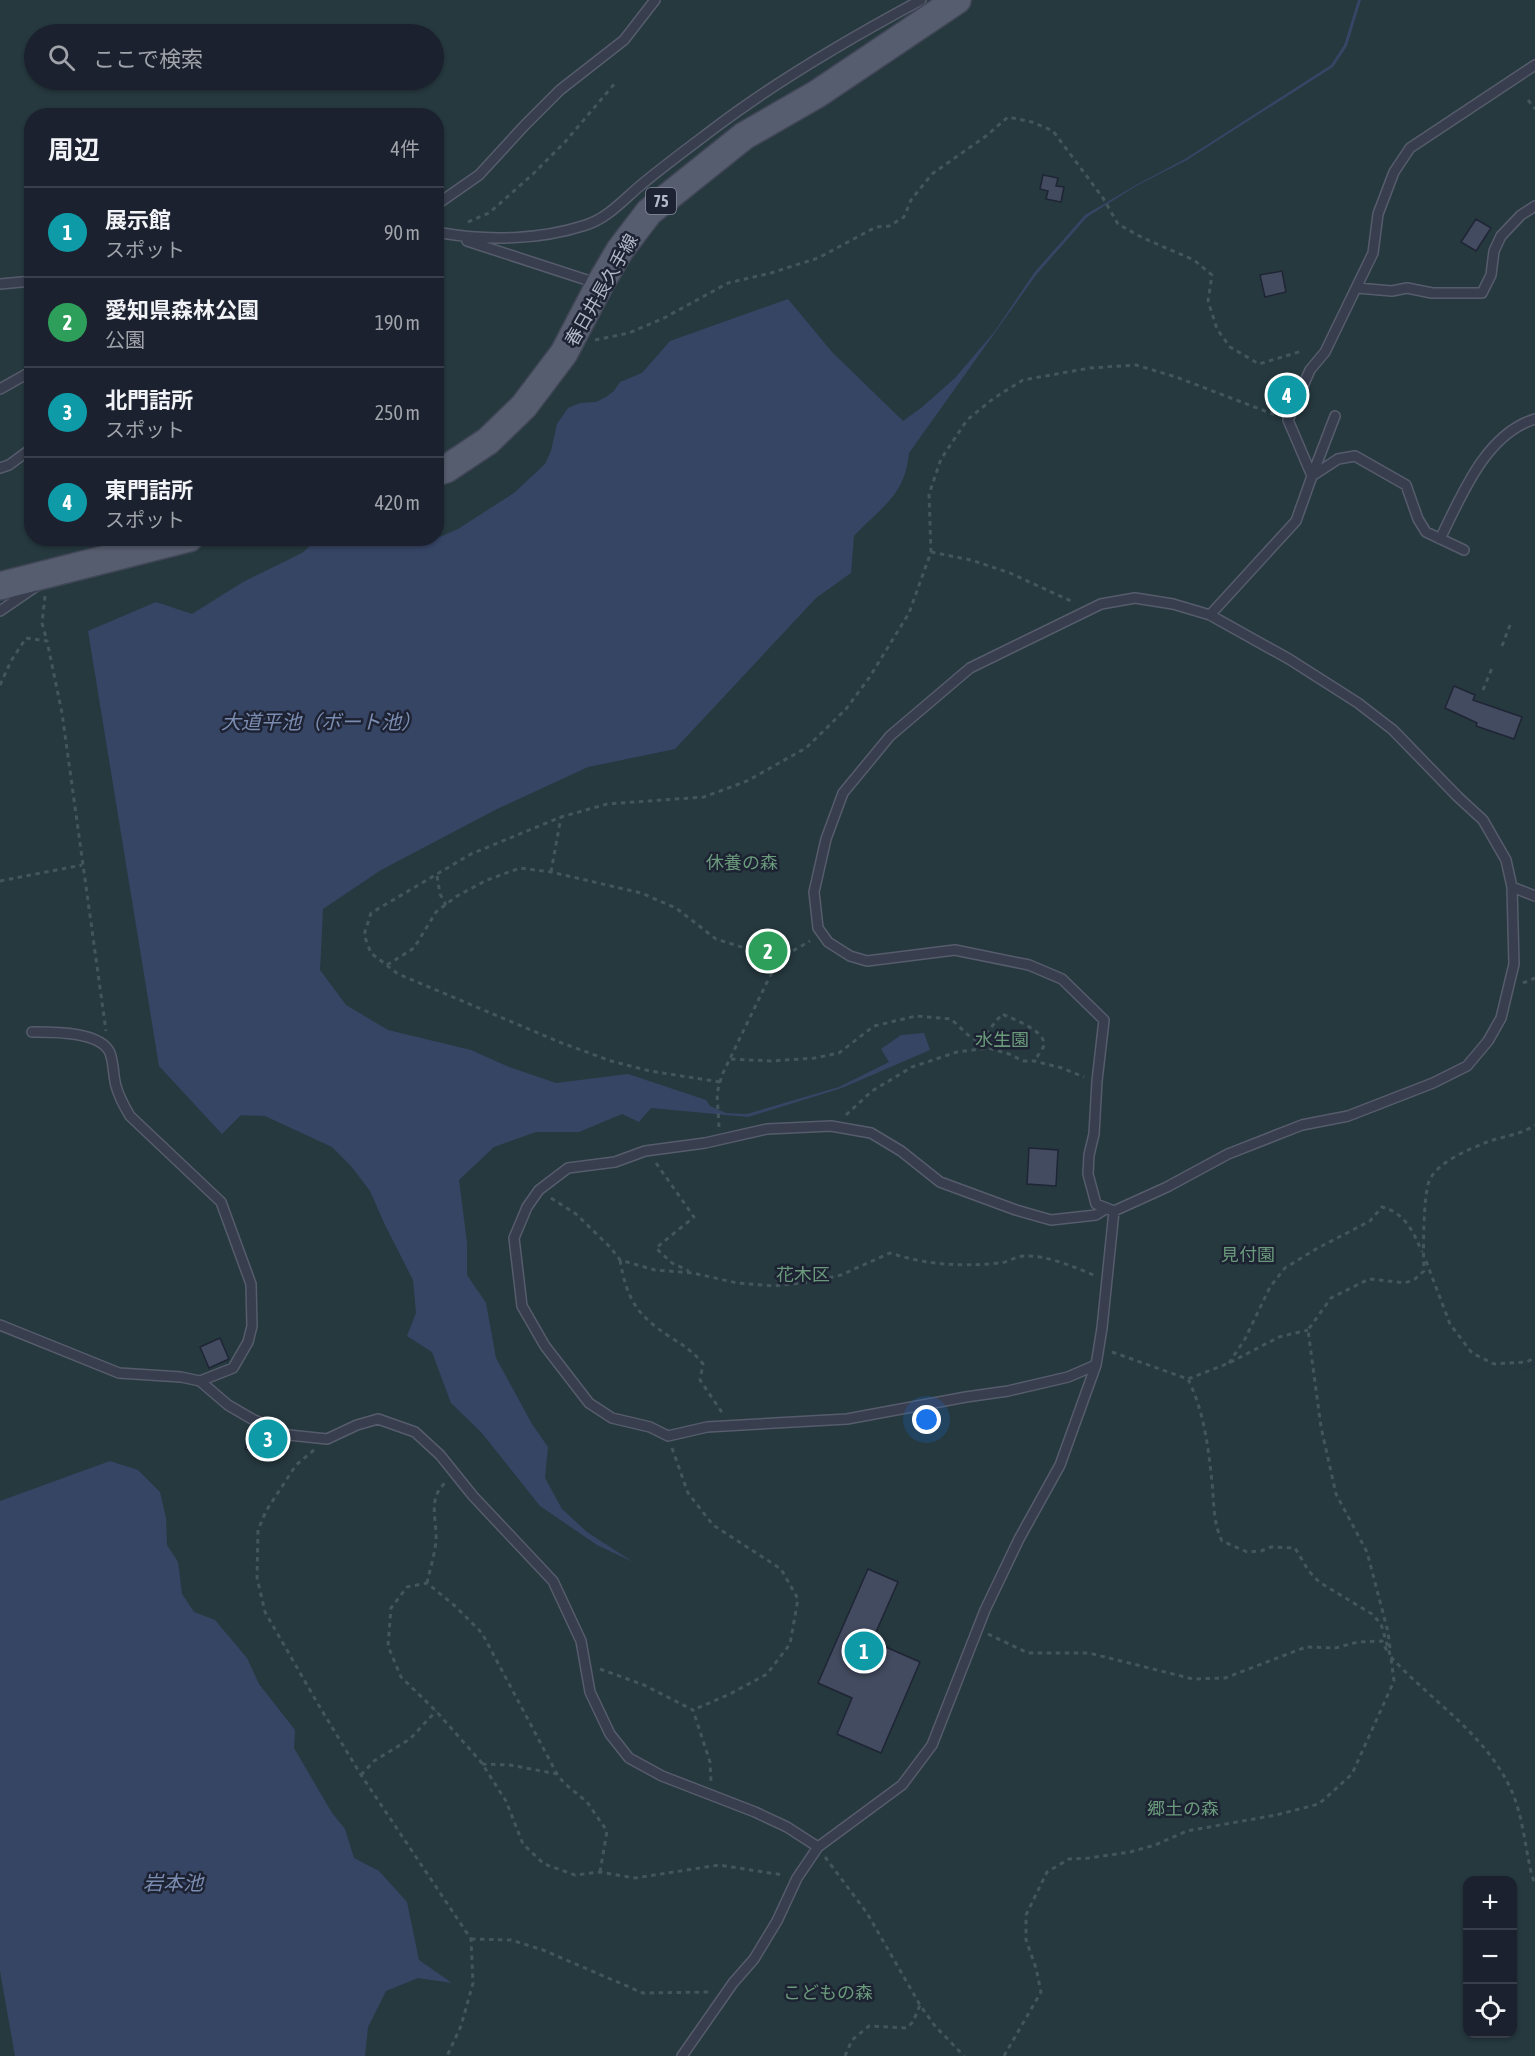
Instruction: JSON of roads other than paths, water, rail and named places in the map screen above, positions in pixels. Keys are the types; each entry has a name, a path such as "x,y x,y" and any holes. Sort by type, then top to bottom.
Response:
{"main road":[{"name":"春日井長久手線","path":"444,470 488,441 524,406 564,353 620,250 649,212 744,136 817,94 957,0"},
{"path":"0,586 46,585 165,546"}],"lane":[{"path":"444,199 479,175 560,90 624,40 655,0"},
{"path":"444,237 532,236 586,225 607,215 692,145 756,97 839,44 921,0"},
{"path":"1312,476 1288,420 1310,370 1325,352 1373,253 1378,214 1394,172 1410,148 1535,65"},
{"path":"1357,288 1392,291 1407,288 1432,293 1482,293 1491,275 1494,251 1502,236 1521,215 1535,206"},
{"path":"444,238 600,284"},
{"path":"0,284 24,282"},
{"path":"0,389 24,376"},
{"path":"1210,615 1296,522 1335,416"},
{"path":"1440,539 1468,483 1486,454 1509,434 1535,419"},
{"path":"0,468 9,465 24,454"},
{"path":"1312,476 1338,459 1355,456 1406,485 1418,519 1426,532 1464,550"},
{"path":"0,611 33,590 46,585"},
{"path":"1096,1365 1068,1377 1008,1391 847,1419 706,1427 668,1436 650,1427 612,1418 589,1403 545,1346 522,1306 514,1238 527,1207 539,1190 568,1168 615,1162 645,1151 720,1140 767,1128 831,1126 871,1133 901,1151 940,1182 1024,1213 1051,1220 1096,1215 1167,1187 1228,1154 1302,1125 1348,1116 1433,1083 1467,1066 1488,1041 1501,1018 1514,964 1512,887 1506,860 1483,819 1458,797 1393,730 1289,659 1210,615 1173,604 1135,598 1101,604 970,668 890,736 843,792 826,839 814,892 818,928 828,942 850,956 867,961 955,950 1029,965 1062,979 1104,1020 1096,1089 1094,1134 1089,1155 1088,1174 1096,1204 1111,1209"},
{"path":"1512,887 1535,896"},
{"path":"32,1032 82,1035 105,1045 110,1053 121,1102 130,1116 222,1202 251,1284 252,1326 248,1342 233,1368 200,1381"},
{"path":"682,2056 733,1983 754,1959 777,1921 797,1878 818,1847 902,1785 932,1745 977,1630 1018,1539 1060,1465 1096,1365 1106,1280 1111,1209"},
{"path":"0,1325 119,1373 181,1377 200,1381 228,1405 252,1419 289,1435 327,1439 357,1425 378,1419 415,1432 440,1455 553,1581 581,1641 590,1692 610,1734 629,1758 662,1776 788,1827 818,1847"}],"water":[{"name":"大道平池（ボート池）","path":"1358,0 1361,0 1347,46 1333,67 1187,160 1136,186 1087,217 1036,275 909,453 907,468 897,491 854,536 851,573 816,598 675,749 588,767 497,809 381,870 323,909 320,970 346,1005 388,1030 471,1050 509,1067 556,1083 628,1074 706,1100 710,1106 726,1113 747,1114 839,1087 889,1062 881,1049 901,1035 924,1033 930,1050 842,1088 748,1117 651,1108 639,1122 622,1114 579,1132 536,1132 494,1147 459,1180 467,1243 467,1275 486,1303 496,1358 532,1424 548,1447 545,1478 562,1509 587,1532 633,1562 597,1545 540,1506 481,1432 451,1403 432,1352 407,1336 416,1313 413,1280 370,1191 351,1166 332,1147 265,1116 241,1115 222,1134 159,1066 88,631 156,602 192,614 243,582 302,553 310,546 444,546 444,535 458,529 514,493 545,464 551,451 557,424 568,408 580,403 596,402 606,397 620,382 642,373 670,341 788,299 832,352 903,421 955,378 995,331 1034,273 1085,215 1136,185 1185,159 1331,65 1344,45"},
{"name":"岩本池","path":"110,1461 138,1470 160,1492 166,1518 167,1545 178,1562 182,1594 194,1612 215,1620 247,1658 259,1684 295,1730 294,1748 332,1813 345,1829 354,1858 379,1871 407,1902 419,1960 452,1983 418,1978 386,1991 368,2027 365,2056 15,2056 0,1971 0,1501"}],"place":[{"name":"東門詰所","path":"1287,395"},
{"name":"愛知県森林公園","path":"768,951"},
{"name":"北門詰所","path":"268,1439"},
{"name":"展示館","path":"864,1651"}],"park label":[{"name":"休養の森","path":"742,862"},
{"name":"水生園","path":"1002,1039"},
{"name":"見付園","path":"1248,1254"},
{"name":"花木区","path":"803,1274"},
{"name":"郷土の森","path":"1183,1808"},
{"name":"こどもの森","path":"828,1992"}]}
